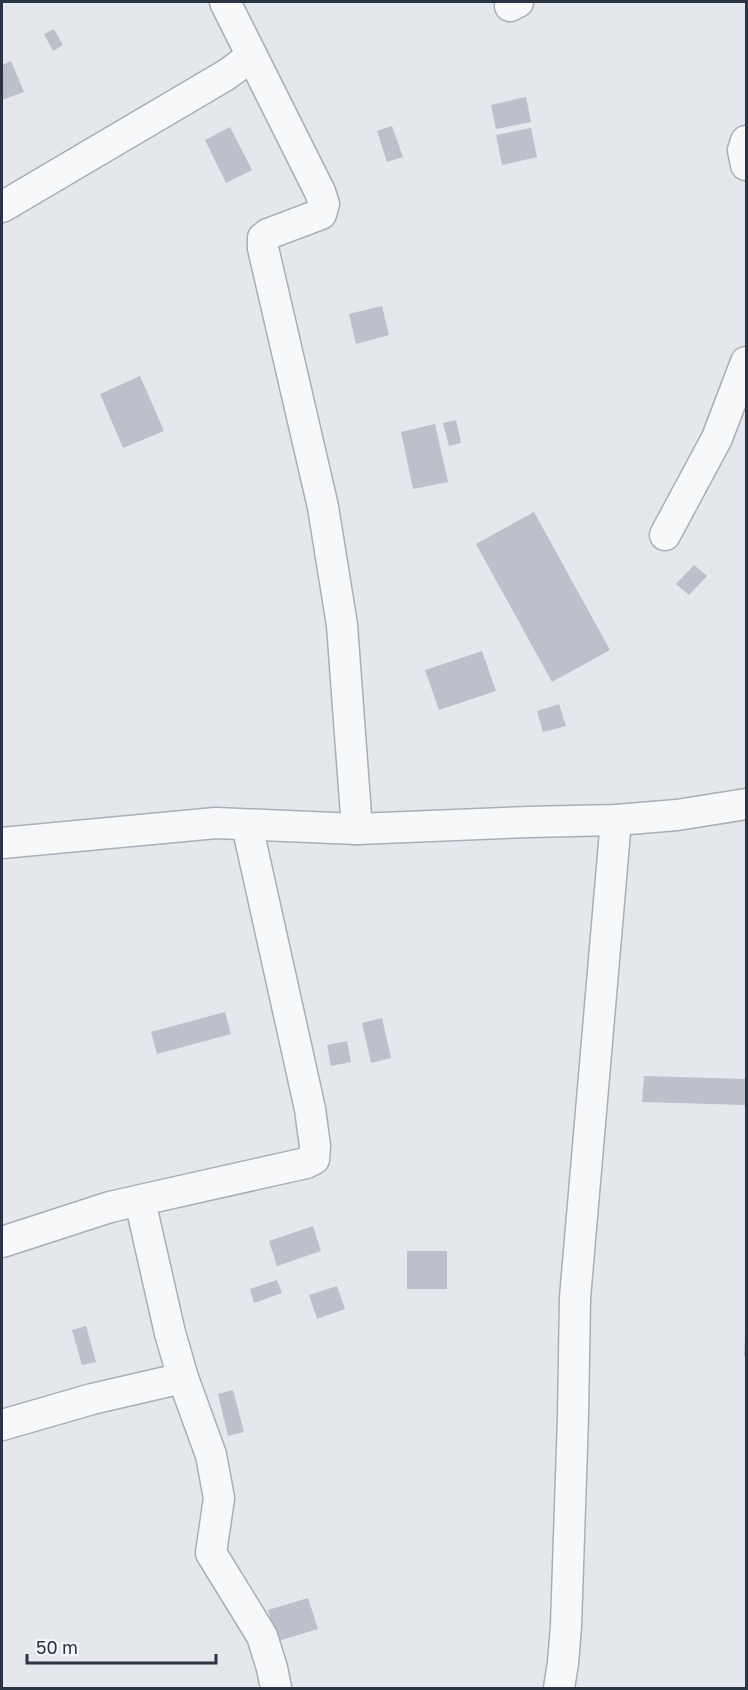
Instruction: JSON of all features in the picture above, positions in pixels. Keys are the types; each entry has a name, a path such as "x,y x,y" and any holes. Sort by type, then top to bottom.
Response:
{"street":[{"path":"225,2 324,204 321,214 268,234 264,238 263,248 323,507 342,625 357,829"},
{"path":"2,207 216,81 252,56"},
{"path":"747,141 743,150 747,165"},
{"path":"665,535 717,438 747,362"},
{"path":"2,843 216,824 357,829 616,820 677,815 747,804"},
{"path":"559,1689 566,1626 575,1298 616,820"},
{"path":"2,1242 110,1207 306,1163 314,1159 315,1146 310,1109 247,825"},
{"path":"140,1201 170,1334 183,1378 211,1455 219,1498 211,1553 262,1636 276,1689"},
{"path":"2,1425 92,1399 183,1378"}],"building":[{"path":"54,29 63,45 53,51 44,34"},
{"path":"11,61 24,92 2,100 2,65"},
{"path":"526,97 531,122 496,129 491,105"},
{"path":"392,126 403,157 387,162 377,131"},
{"path":"230,127 252,170 226,183 205,140"},
{"path":"531,128 537,157 502,165 496,135"},
{"path":"382,306 389,335 356,344 349,314"},
{"path":"140,376 164,431 123,448 100,394"},
{"path":"456,420 461,443 449,446 443,423"},
{"path":"435,424 448,482 413,489 401,432"},
{"path":"534,512 610,650 552,682 476,544"},
{"path":"694,565 707,576 689,595 676,584"},
{"path":"482,651 496,691 439,710 425,670"},
{"path":"559,704 566,726 543,732 537,711"},
{"path":"225,1012 231,1034 157,1054 151,1032"},
{"path":"382,1018 391,1058 371,1063 362,1023"},
{"path":"347,1041 351,1062 331,1066 327,1045"},
{"path":"644,1076 746,1079 746,1105 642,1102"},
{"path":"313,1226 321,1251 277,1266 269,1241"},
{"path":"407,1251 447,1251 447,1289 407,1289"},
{"path":"277,1280 282,1293 254,1303 250,1289"},
{"path":"337,1286 345,1309 317,1319 309,1295"},
{"path":"86,1326 96,1362 82,1365 72,1330"},
{"path":"745,1333 746,1356 744,1356"},
{"path":"233,1390 244,1432 228,1436 218,1394"},
{"path":"308,1598 318,1629 278,1641 268,1610"}]}
